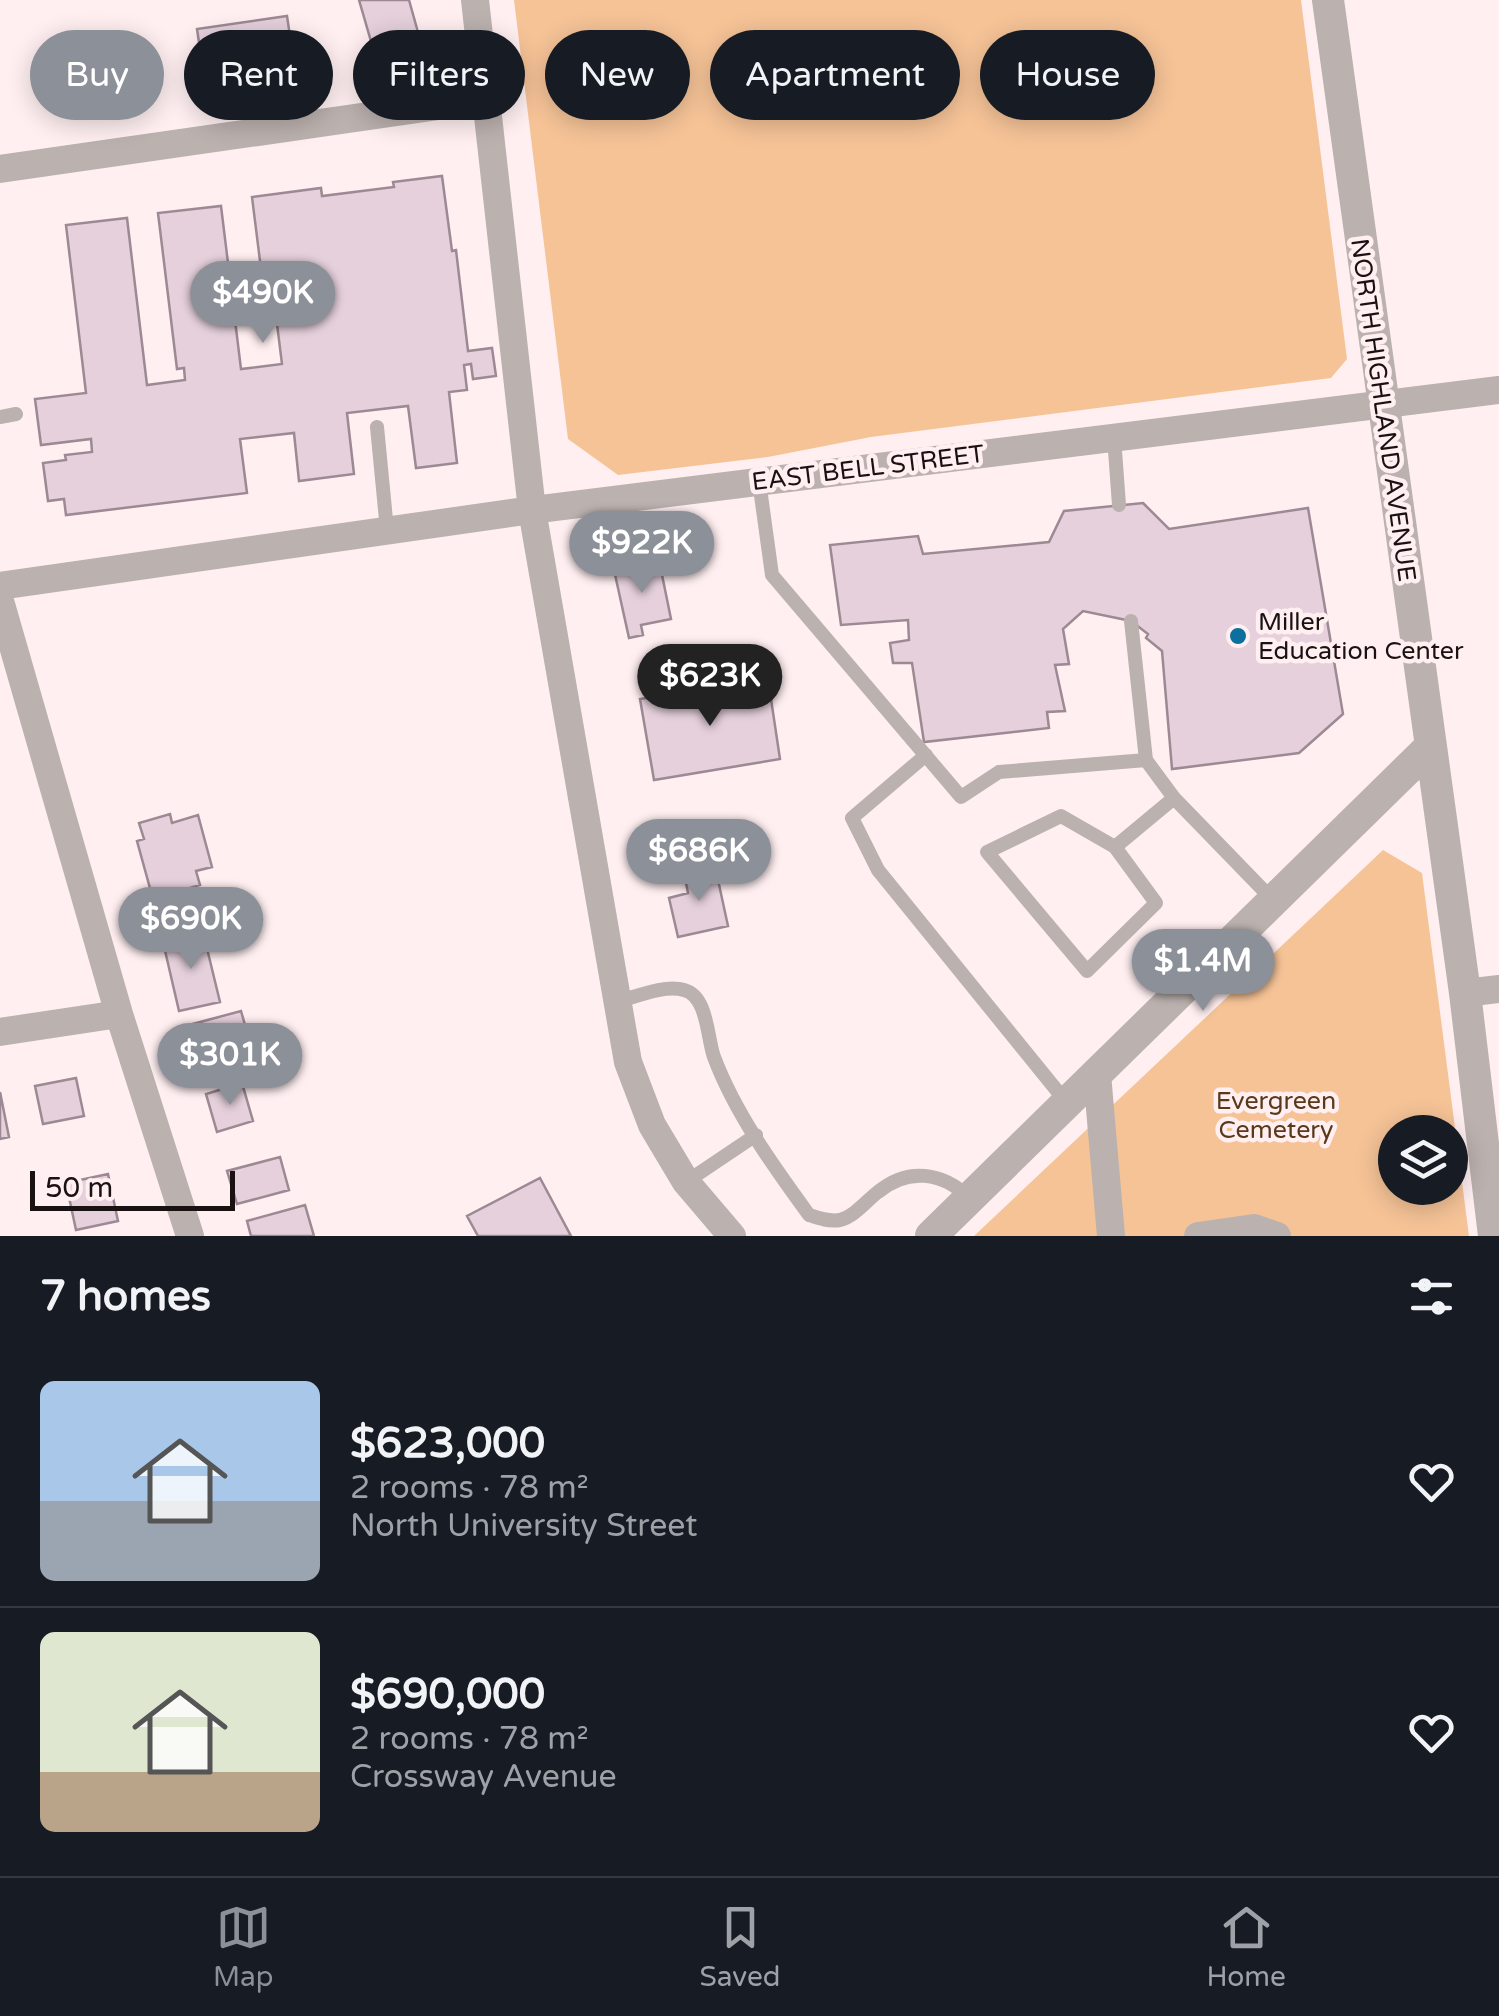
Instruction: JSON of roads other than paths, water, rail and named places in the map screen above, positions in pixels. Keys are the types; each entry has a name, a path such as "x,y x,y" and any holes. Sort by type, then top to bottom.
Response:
{"street":[{"path":"475,0 479,30"},
{"name":"NORTH HIGHLAND AVENUE","path":"1328,0 1495,1219"},
{"path":"0,170 353,119"},
{"path":"489,120 532,510 616,1002 634,1078 652,1125 686,1182 732,1236"},
{"name":"EAST BELL STREET","path":"0,586 532,510 1499,390"},
{"path":"0,601 119,1014 190,1236"},
{"path":"932,1236 1430,747"},
{"path":"1465,992 1499,989"},
{"path":"0,1032 119,1014"},
{"path":"1097,1074 1112,1236"},
{"path":"1198,1236 1254,1228 1278,1236"}],"lane":[{"path":"377,428 387,530"},
{"path":"1114,437 1119,505"},
{"path":"758,481 772,575 961,797 999,772 1146,760"},
{"path":"1131,621 1146,760 1174,798 1274,901"},
{"path":"926,755 852,818 878,870 1067,1103"},
{"path":"1115,847 1174,798"},
{"path":"1060,816 1115,847 1156,903 1087,971 987,852 1060,816"},
{"path":"616,1002 668,990 683,989 692,994 700,1004 714,1058 756,1135 809,1215 840,1220 882,1188 909,1175 934,1175 954,1183 970,1198"},
{"path":"686,1182 756,1135"}],"place":[{"name":"Miller Education Center","path":"1238,636"}],"park label":[{"name":"Evergreen Cemetery","path":"1276,1116"}]}
